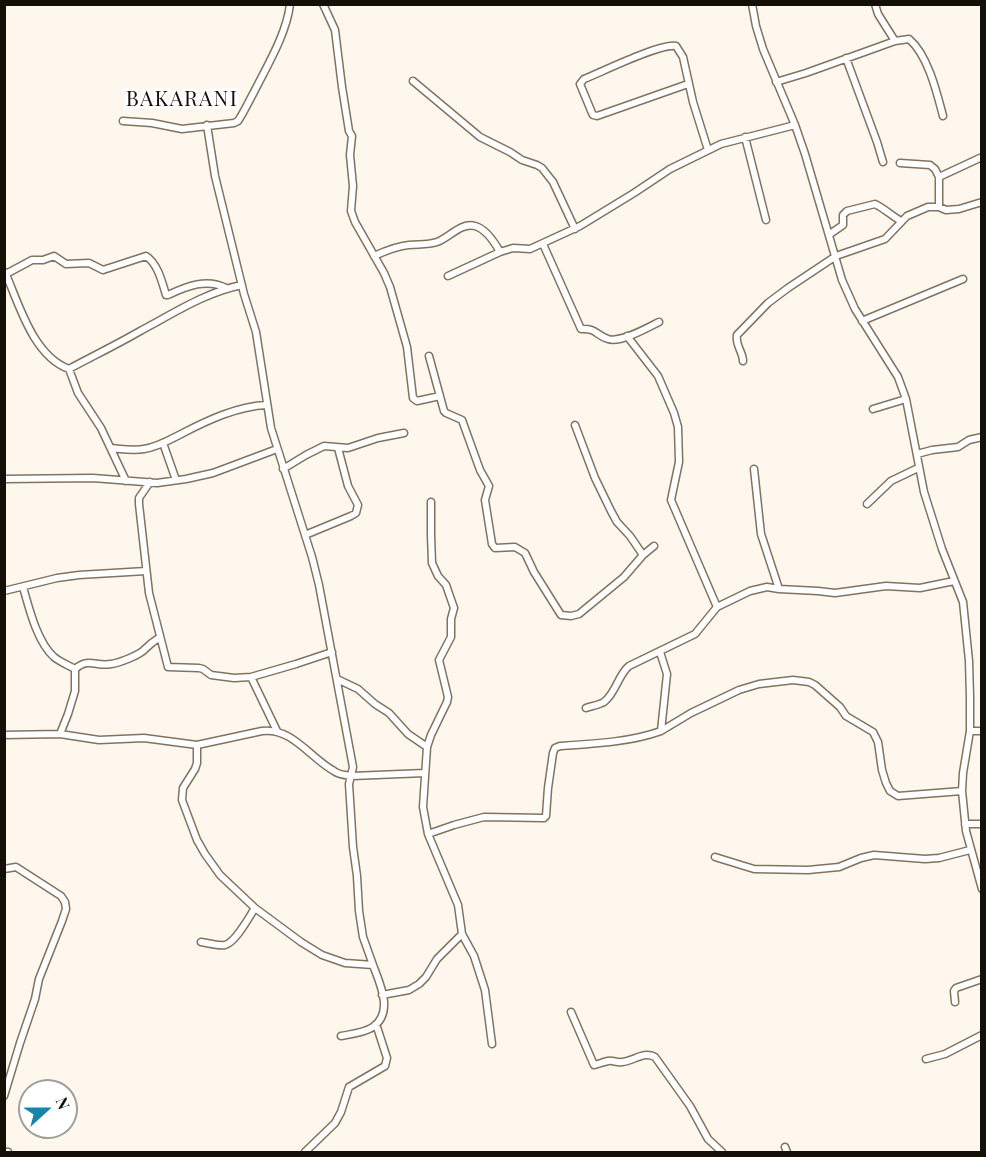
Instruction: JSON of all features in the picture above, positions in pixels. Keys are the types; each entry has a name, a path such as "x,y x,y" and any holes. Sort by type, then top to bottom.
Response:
{"street":[{"path":"123,121 152,123 182,129 234,123 240,119 280,39 290,4"},
{"path":"322,4 335,30 349,131 352,136 350,155 353,186 350,208 355,222 390,287 404,332 411,367 413,398 417,401 440,396"},
{"path":"752,4 761,43 806,154 842,280 851,302 898,377 906,399 924,492 964,607 969,661 970,731 962,791 970,850 981,888"},
{"path":"875,4 878,14 895,41"},
{"path":"776,82 906,38 918,50 926,64 943,116"},
{"path":"688,84 597,116 593,115 580,84 584,79 644,53 671,45 676,46 680,50 708,150"},
{"path":"846,58 883,162"},
{"path":"413,81 480,137 542,168 553,183 575,229"},
{"path":"207,125 215,176 256,332 276,449 319,585 352,767 349,784 359,911 363,937 384,1003 384,1013 372,1028 341,1036"},
{"path":"448,276 500,252 530,249 575,229 670,169 721,144 795,125"},
{"path":"745,138 766,220"},
{"path":"939,177 981,157"},
{"path":"900,163 930,165 935,169 939,177 939,207"},
{"path":"743,361 736,342 737,335 768,303 836,256 885,239 907,216 928,207 939,207 946,210 959,209 981,202"},
{"path":"830,234 843,225 843,215 847,211 875,204 901,221"},
{"path":"374,256 404,246 433,243 467,226 480,228 490,237 500,252"},
{"path":"543,244 581,329 594,330 609,340 627,336 659,322"},
{"path":"226,288 209,282 166,295 158,271 146,256 103,270 89,263 66,264 51,256 44,261 32,260 5,272 40,346 58,365 69,369 170,314 226,288 242,285"},
{"path":"862,321 963,279"},
{"path":"627,336 658,376 674,413 679,436 679,462 671,500 717,607"},
{"path":"429,356 446,413 462,420 480,470 489,486 485,500 492,544 495,548 515,547 525,553 561,615 579,614 624,577 654,546"},
{"path":"69,369 78,393 102,428 126,481"},
{"path":"873,409 906,399"},
{"path":"111,448 141,450 163,443 201,424 249,406 267,405"},
{"path":"575,425 595,478 611,511 643,555"},
{"path":"283,469 324,446 348,448 388,435 404,433"},
{"path":"917,454 958,447 969,440 981,437"},
{"path":"163,443 176,480"},
{"path":"305,535 351,516 358,509 348,486 338,448"},
{"path":"4,479 93,478 150,482 176,480 213,473 276,449"},
{"path":"867,504 891,481 918,468"},
{"path":"753,469 761,534 779,589"},
{"path":"150,482 139,498 139,502 149,593 168,667 199,668 212,675 234,678 251,677 332,652"},
{"path":"431,502 432,563 438,576 446,585 454,608 450,641 439,660 447,702 427,747 423,807 428,834 458,905 462,934 474,956 485,990 492,1044"},
{"path":"4,591 57,578 146,571"},
{"path":"586,708 608,699 629,666 695,634 717,607 750,591 767,587 835,593 886,586 920,588 954,581"},
{"path":"23,587 32,620 51,654 75,669"},
{"path":"75,669 86,662 105,665 121,661 144,650 160,637"},
{"path":"660,652 667,674 661,731"},
{"path":"60,734 75,691 75,669"},
{"path":"251,677 277,731"},
{"path":"337,679 358,689 389,713 408,734 427,747"},
{"path":"428,834 484,817 544,818 555,748 593,744 661,731 691,713 739,690 759,684 793,680 815,685 840,706 846,716 873,732 878,742 886,783 893,794 898,796 962,791"},
{"path":"4,735 60,734 99,740 144,738 197,745 262,730 277,731 288,736 336,773 352,776 425,773"},
{"path":"970,731 981,731"},
{"path":"197,745 197,763 183,788 182,800 205,854 220,875 255,908 322,956 345,963 373,965"},
{"path":"965,824 981,824"},
{"path":"715,857 754,869 799,870 839,867 873,855 925,859 970,850"},
{"path":"4,869 16,867 24,871 61,896 66,903 66,909 39,979 4,1096"},
{"path":"201,942 224,945 231,942 255,908"},
{"path":"382,995 409,990 419,984 437,958 462,934"},
{"path":"955,1002 956,988 981,980"},
{"path":"571,1012 594,1065 610,1060 626,1062 639,1056 655,1057 690,1106 708,1139 722,1152"},
{"path":"305,1152 335,1123 349,1087 385,1066 387,1058 376,1024"},
{"path":"926,1059 945,1054 981,1035"}],"district":[{"name":"BAKARANI","path":"182,99"}]}
